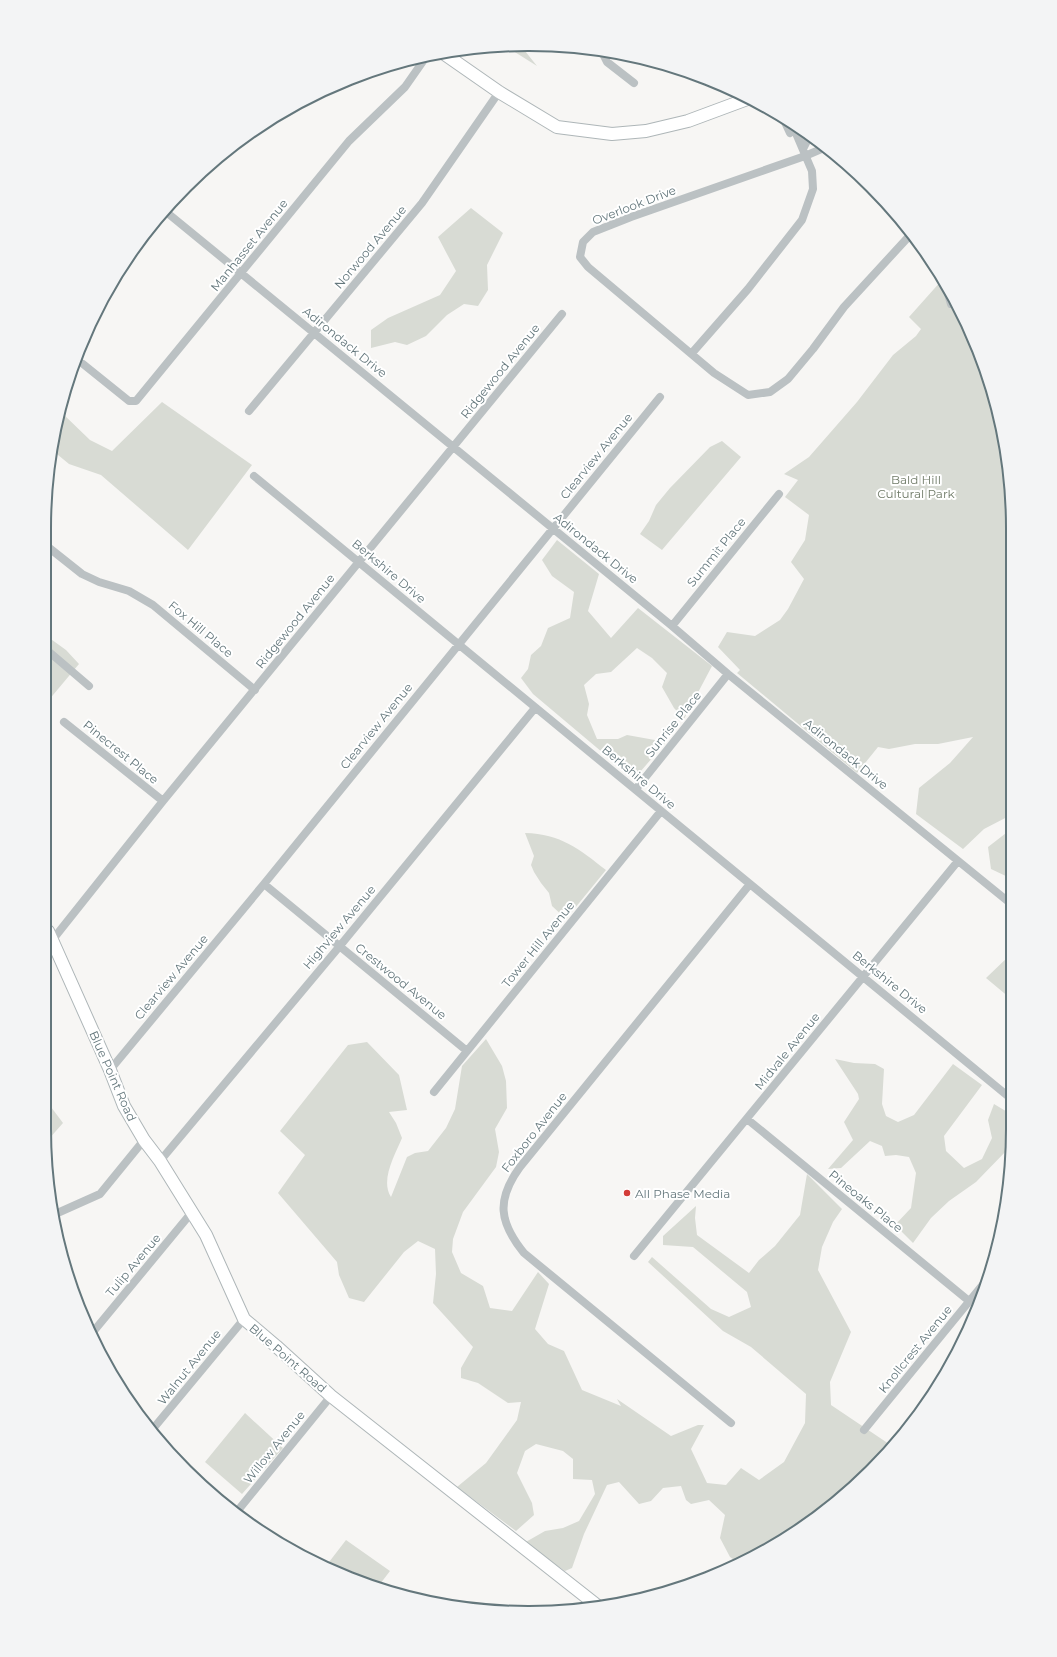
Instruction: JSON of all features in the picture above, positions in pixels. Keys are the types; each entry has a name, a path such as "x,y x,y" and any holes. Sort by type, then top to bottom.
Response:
{"street":[{"path":"605,57 607,62 634,82"},
{"path":"450,58 499,92 557,127 612,134 646,131 688,121 742,101"},
{"name":"Manhasset Avenue","path":"83,364 129,401 136,401 349,141 405,87 422,63"},
{"name":"Norwood Avenue","path":"249,411 422,203 499,92"},
{"path":"788,127 804,153"},
{"path":"692,353 748,289 802,220 813,189 812,171 795,132"},
{"path":"804,153 807,141"},
{"name":"Overlook Drive","path":"818,149 804,153 593,232 583,242 580,257 588,267 714,373 748,395 770,392 788,379 813,349 844,307 907,238"},
{"name":"Adirondack Drive","path":"169,214 454,446 728,674 1006,900"},
{"name":"Ridgewood Avenue","path":"51,938 562,314"},
{"name":"Clearview Avenue","path":"110,1070 264,884 660,397"},
{"name":"Berkshire Drive","path":"254,476 535,708 864,976 1006,1094"},
{"name":"Summit Place","path":"672,626 779,494"},
{"name":"Fox Hill Place","path":"51,549 82,574 99,582 129,591 153,605 255,690"},
{"path":"51,654 89,686"},
{"name":"Sunrise Place","path":"636,789 728,674"},
{"name":"Highview Avenue","path":"160,1161 339,947 535,708"},
{"name":"Pinecrest Place","path":"64,722 163,801"},
{"name":"Tower Hill Avenue","path":"434,1092 661,811"},
{"name":"Midvale Avenue","path":"634,1256 958,860"},
{"name":"Crestwood Avenue","path":"264,884 467,1051"},
{"name":"Foxboro Avenue","path":"731,1423 524,1253 511,1236 503,1212 506,1189 515,1174 750,884"},
{"name":"Blue Point Road","path":"51,941 110,1070 124,1106 144,1140 160,1161 206,1235 244,1319 331,1396 591,1602"},
{"name":"Pineoaks Place","path":"747,1119 969,1301"},
{"path":"58,1212 100,1194 144,1140"},
{"name":"Tulip Avenue","path":"95,1329 192,1212"},
{"name":"Knollcrest Avenue","path":"864,1430 978,1291"},
{"name":"Walnut Avenue","path":"155,1426 244,1319"},
{"name":"Willow Avenue","path":"239,1508 331,1396"}],"green space":[{"path":"514,51 525,51 537,66"},
{"path":"471,208 503,233 487,265 488,290 478,306 464,304 447,315 426,336 407,345 395,342 371,348 371,330 388,318 440,295 456,271 438,237"},
{"name":"Bald Hill Cultural Park","path":"938,284 957,317 981,375 997,435 1002,466 1006,528 1006,818 984,829 963,849 916,814 919,788 950,763 973,737 938,744 915,744 889,749 878,747 857,773 737,673 740,670 718,647 727,632 755,636 780,620 788,609 804,579 791,562 805,540 809,515 785,497 798,480 784,474 809,457 857,402 893,355 916,336 921,329 909,317"},
{"path":"162,402 252,465 188,550 101,475 69,464 57,454 65,415 90,440 112,451"},
{"path":"722,441 741,457 662,550 640,534 649,521 656,505 670,488 710,447"},
{"path":"557,540 599,574 588,611 611,638 638,608 712,666 684,719 674,708 662,687 667,673 652,658 637,648 611,672 596,674 584,685 589,704 587,715 597,739 618,739 627,735 666,742 634,779 533,694 521,678 528,669 531,655 541,646 548,628 570,618 574,592 552,576 542,560"},
{"path":"51,639 66,650 79,664 51,697"},
{"path":"525,833 549,836 569,844 606,870 566,919 552,906 549,893 534,872 531,865 534,856"},
{"path":"1006,833 1006,876 991,869 988,847"},
{"path":"1006,959 1006,995 986,978"},
{"path":"486,1039 502,1066 506,1081 507,1108 495,1129 499,1152 496,1167 463,1212 453,1239 452,1252 461,1273 483,1286 490,1308 512,1311 538,1272 549,1284 535,1329 548,1344 564,1351 582,1390 621,1406 617,1399 671,1436 698,1425 704,1425 691,1449 707,1483 726,1485 741,1468 759,1480 784,1462 805,1423 806,1394 751,1347 723,1331 648,1262 652,1257 711,1309 729,1317 751,1307 747,1292 693,1247 663,1245 663,1236 696,1206 695,1218 697,1235 749,1273 759,1260 775,1246 800,1215 807,1174 842,1209 833,1222 822,1247 818,1270 851,1332 830,1382 831,1405 888,1443 843,1488 794,1526 734,1560 730,1557 720,1538 725,1515 709,1500 691,1504 686,1500 681,1486 663,1488 651,1501 639,1504 619,1482 607,1485 584,1534 572,1568 565,1571 524,1543 545,1531 563,1528 579,1521 595,1494 592,1480 573,1479 573,1459 563,1451 536,1444 525,1451 517,1473 532,1503 534,1515 516,1531 457,1487 486,1463 517,1420 521,1402 508,1403 478,1383 461,1378 461,1368 473,1347 433,1303 436,1274 435,1249 418,1241 404,1252 364,1302 349,1298 339,1275 337,1262 278,1193 305,1155 280,1131 348,1045 367,1042 399,1075 407,1110 389,1112 396,1123 402,1138 388,1175 387,1183 391,1197 407,1157 415,1153 428,1151 446,1128 455,1109 462,1066"},
{"path":"835,1059 854,1063 875,1064 884,1069 882,1104 886,1116 898,1122 914,1115 953,1064 982,1085 944,1136 946,1151 964,1168 982,1159 992,1138 988,1120 994,1104 1006,1111 1005,1152 976,1182 949,1201 931,1218 913,1243 895,1225 911,1208 916,1173 909,1157 896,1155 885,1156 882,1146 870,1141 841,1168 828,1169 853,1140 844,1122 859,1099 858,1094"},
{"path":"51,1107 63,1123 51,1136"},
{"path":"245,1413 283,1448 242,1494 205,1462"},
{"path":"346,1540 390,1571 381,1583 329,1562"}],"place":[{"name":"All Phase Media","path":"627,1193"}]}
